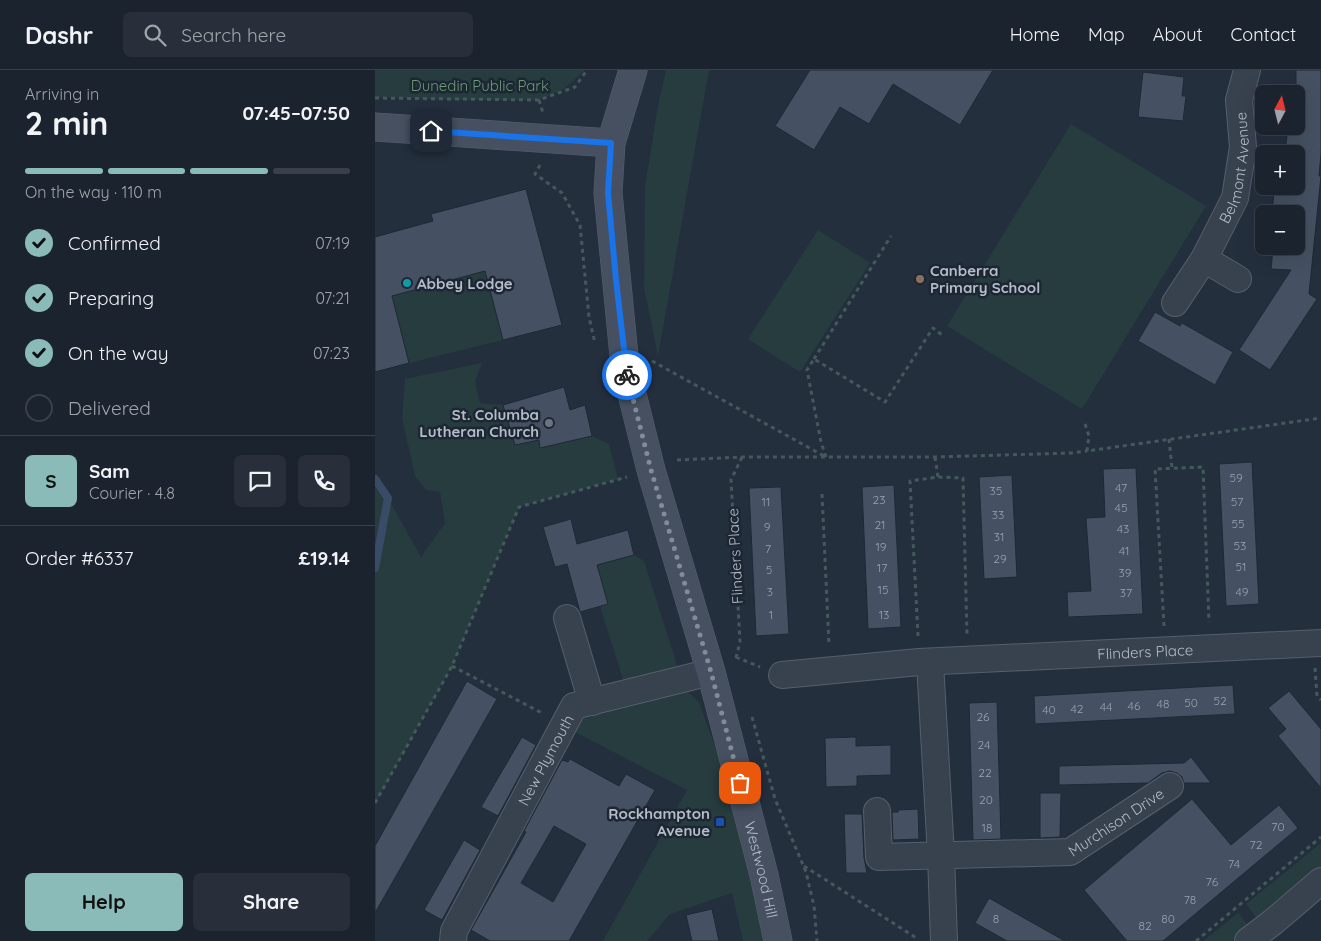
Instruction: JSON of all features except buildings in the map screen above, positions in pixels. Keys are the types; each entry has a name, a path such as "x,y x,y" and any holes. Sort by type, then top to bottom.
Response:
{"street":[{"name":"Westwood Hill","path":"633,70 611,143 608,193 625,366 651,470 711,672 764,875 778,941"},
{"name":"Belmont Avenue","path":"1175,303 1204,260 1235,198 1243,147 1239,100 1247,70"},
{"path":"375,127 611,143"},
{"path":"1204,260 1238,279"},
{"path":"567,618 592,702"},
{"name":"Flinders Place","path":"782,675 968,659 1321,643"},
{"path":"925,662 941,855 944,941"},
{"name":"New Plymouth","path":"453,941 454,931 574,706 711,672"},
{"name":"Murchison Drive","path":"877,812 879,856 1071,852 1170,786"},
{"path":"1248,941 1321,881"}],"path":[{"path":"375,98 539,100 575,87 587,70"},
{"path":"826,457 821,442 807,370 891,236"},
{"path":"814,360 885,402 933,328 942,335"},
{"path":"652,361 826,457"},
{"path":"674,451 677,460 743,457 935,457 1072,453 1321,418"},
{"path":"1085,424 1089,436 1087,451"},
{"path":"1169,439 1172,468"},
{"name":"Flinders Place","path":"735,657 739,642 731,480 743,457"},
{"path":"935,457 938,477"},
{"name":"Flinders Place","path":"1163,619 1155,469 1203,467 1209,619"},
{"path":"375,803 451,666 519,507 651,470"},
{"path":"925,662 910,481 938,477 963,478 968,659"},
{"path":"821,494 830,653"},
{"path":"733,648 738,667"},
{"path":"735,657 782,675"},
{"path":"451,666 564,725"},
{"path":"1316,678 1317,696 1321,700"},
{"path":"751,714 775,798 803,865 814,906 817,941"},
{"path":"1196,941 1321,837"},
{"path":"803,865 921,941"}],"green space":[{"name":"Dunedin Public Park","path":"375,70 585,70 564,89 539,100 457,100 375,97"},
{"path":"666,70 709,70 658,356 644,288 645,187 658,105"},
{"path":"1071,124 1206,206 1082,409 947,326"},
{"path":"818,230 870,263 800,372 748,339"},
{"path":"485,271 503,340 409,363 392,296"},
{"path":"482,363 475,381 480,403 503,405 515,445 539,440 541,448 592,436 609,444 618,479 519,507 452,666 375,804 375,475 421,557 445,523 440,492 426,490 415,476 402,418 405,379"},
{"path":"634,555 644,561 679,671 625,686 600,606 608,604 597,565"},
{"path":"686,690 699,702 736,805 766,941 743,941 732,893 670,914 647,941 603,941 687,790 571,730 584,714"},
{"path":"1321,843 1321,869 1259,921 1246,904"},
{"path":"1238,913 1250,928 1232,941 1203,941"}],"waterway":[{"path":"375,479 388,498 375,568"}],"way so far":[{"path":"627,375 651,470 711,672 740,783"}],"place":[{"name":"Canberra Primary School","path":"920,279"},
{"name":"Abbey Lodge","path":"407,283"},
{"name":"St. Columba Lutheran Church","path":"549,423"},
{"name":"Rockhampton Avenue","path":"720,822"}],"route":[{"path":"431,131 611,143 608,193 612,246 627,375"}]}
